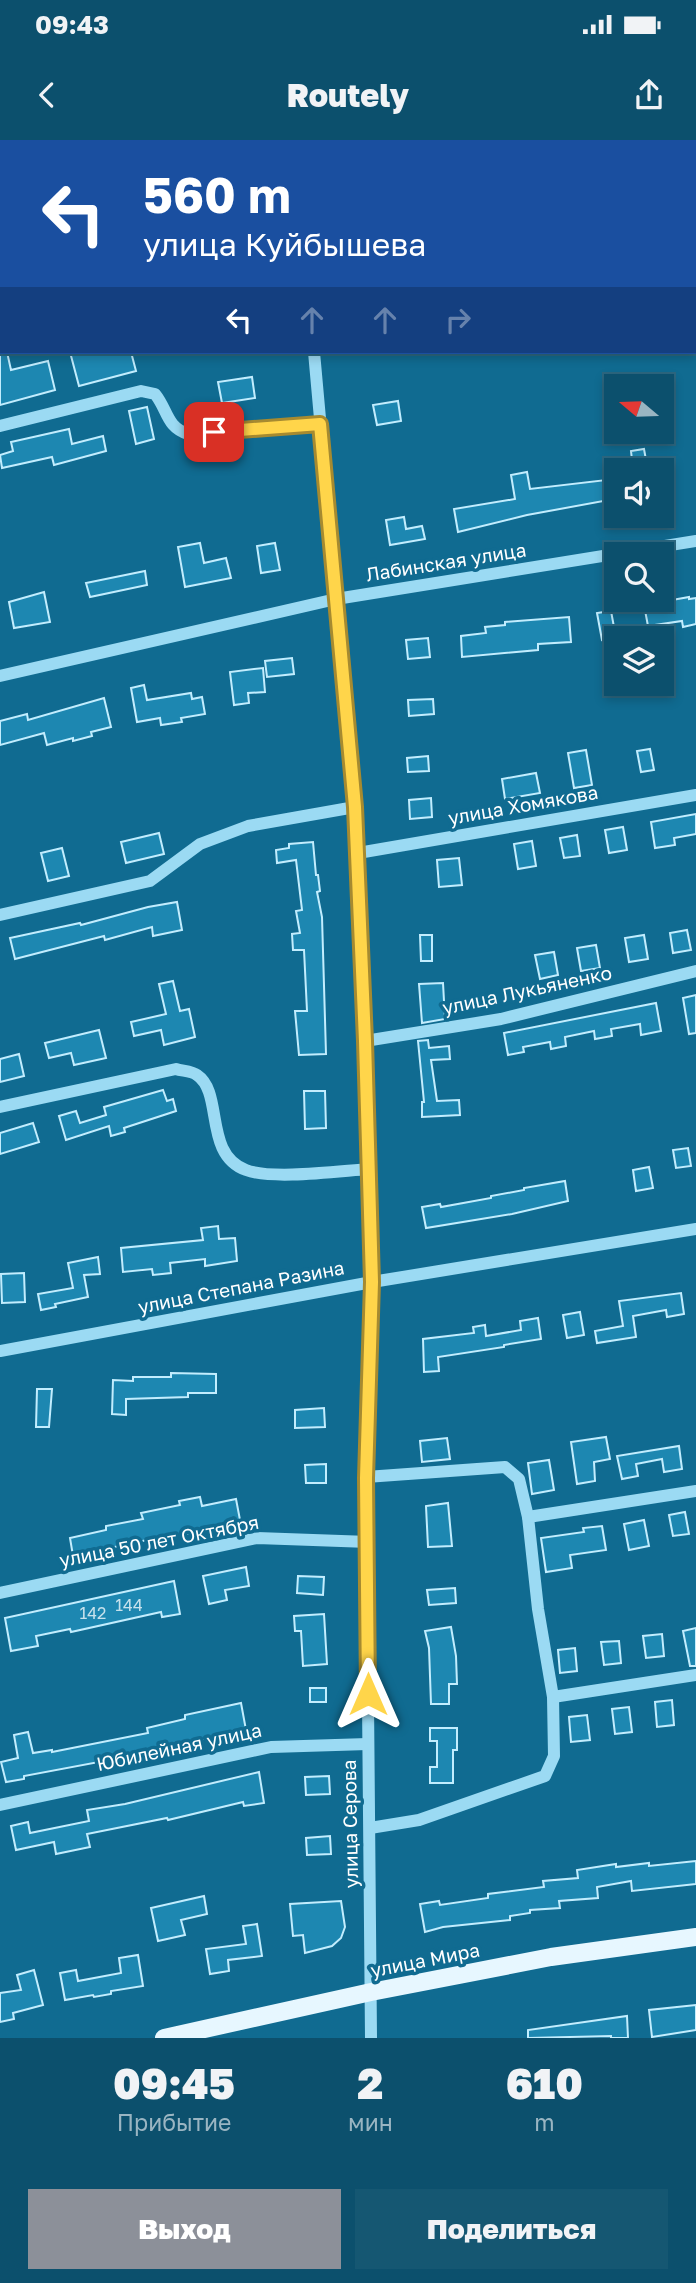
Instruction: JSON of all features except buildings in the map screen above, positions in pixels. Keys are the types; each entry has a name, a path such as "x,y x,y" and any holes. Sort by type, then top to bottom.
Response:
{"main road":[{"name":"улица Мира","path":"164,2038 371,1992 551,1957 696,1937"}],"street":[{"name":"улица Серова","path":"314,354 355,807 365,1041 372,1282 366,1478 369,1542 371,2038"},
{"path":"0,426 141,391 155,394 177,430 188,434 320,424"},
{"name":"Лабинская улица","path":"0,676 337,599 696,541"},
{"name":"улица Хомякова","path":"358,853 696,795"},
{"path":"0,915 150,881 200,844 248,826 355,807"},
{"name":"улица Лукьяненко","path":"365,1041 501,1019 696,971"},
{"path":"0,1107 176,1069 197,1074 208,1087 215,1125 226,1157 244,1170 265,1175 369,1169"},
{"name":"улица Степана Разина","path":"0,1351 372,1282 696,1228"},
{"path":"366,1478 505,1467 519,1479 528,1517 538,1609 553,1698 554,1756 545,1776 419,1820 370,1828"},
{"path":"528,1517 696,1491"},
{"name":"улица 50 лет Октября","path":"0,1594 257,1538 369,1542"},
{"path":"553,1698 696,1675"},
{"name":"Юбилейная улица","path":"0,1805 271,1747 368,1744"}],"route":[{"path":"214,432 320,424 358,853 372,1282 366,1478 369,1542 368,1694"}]}
